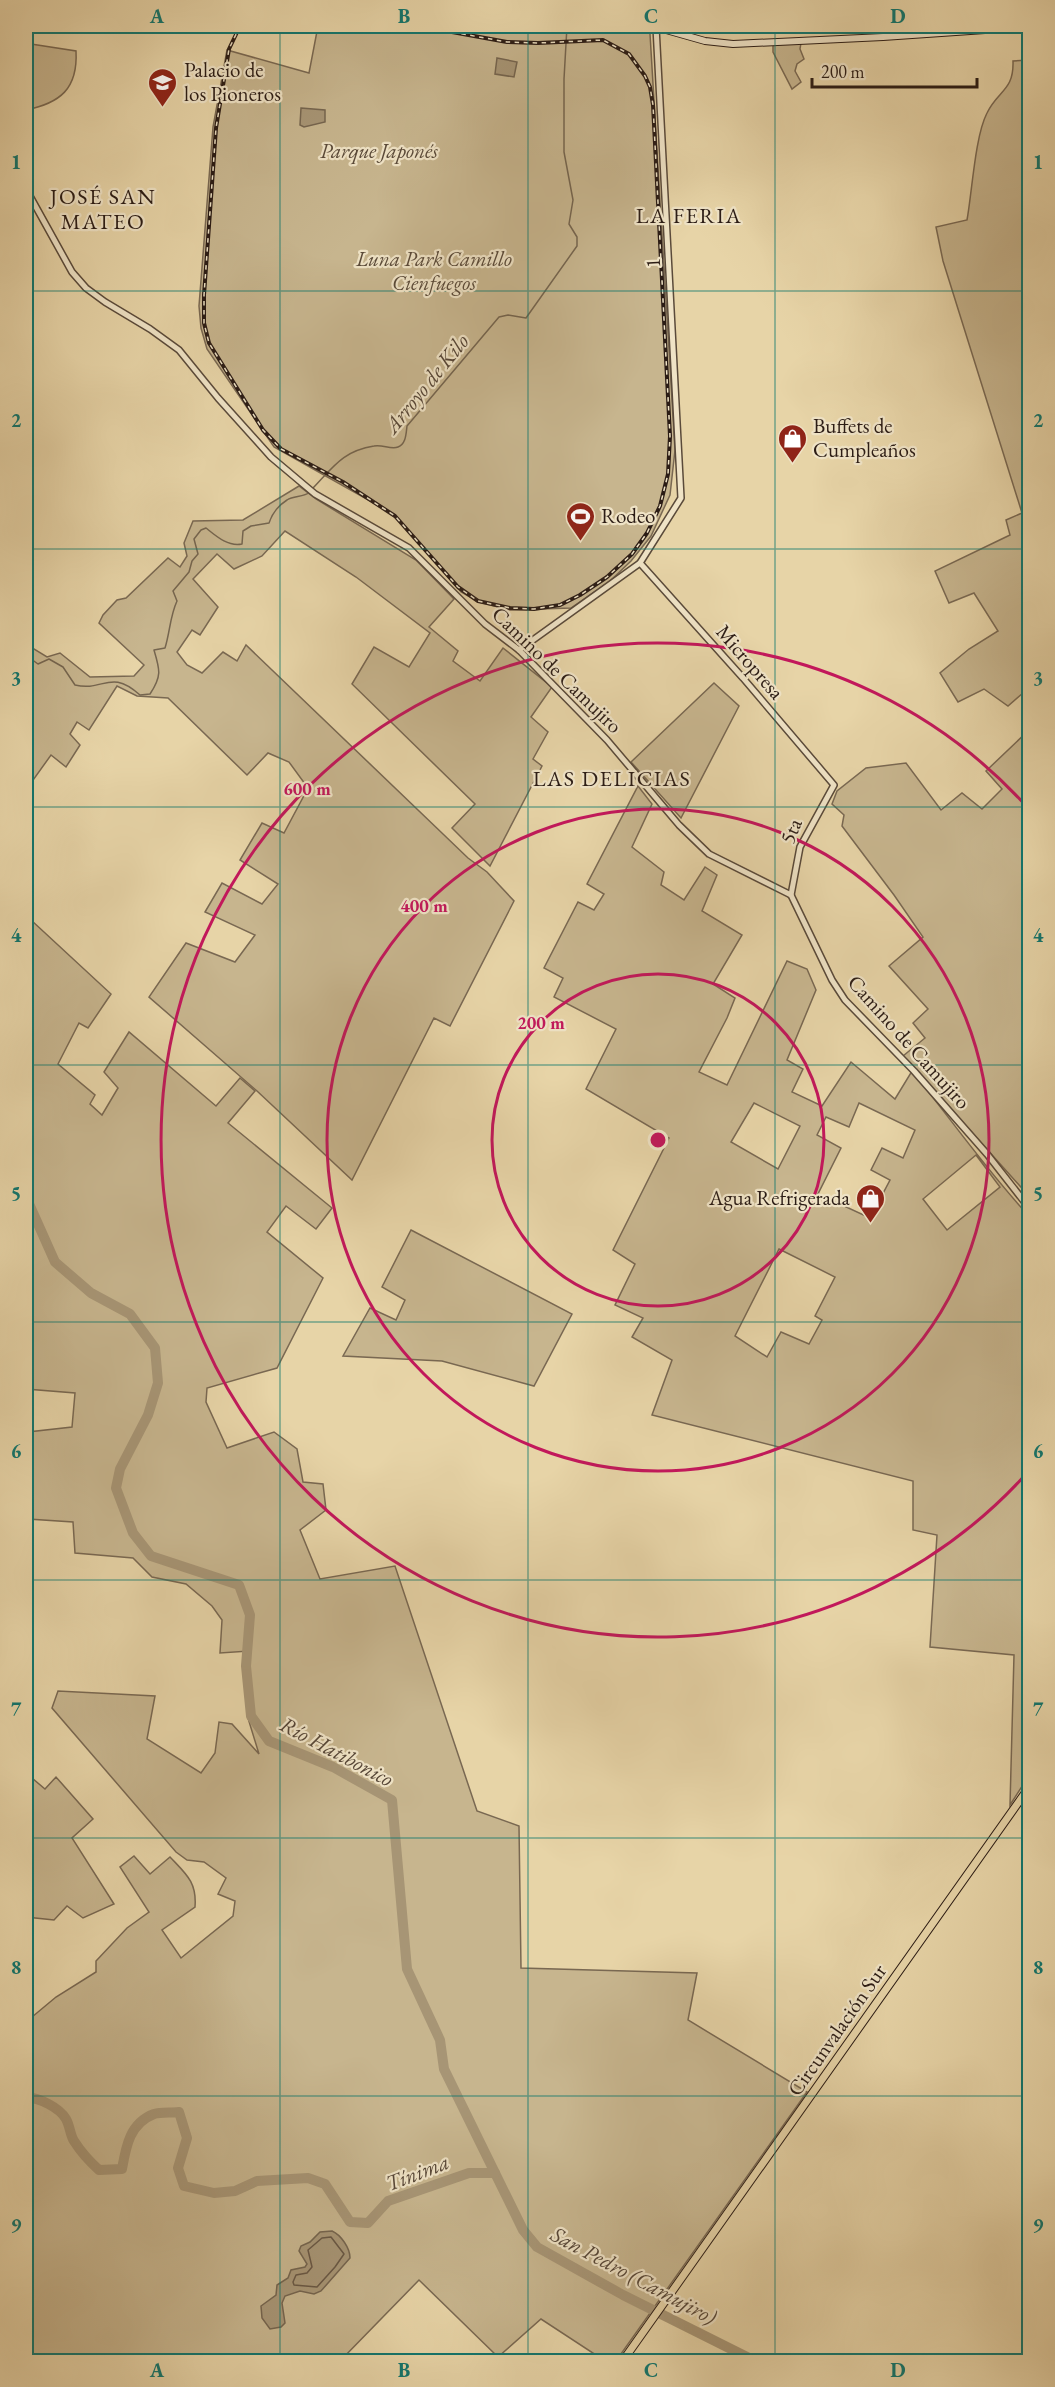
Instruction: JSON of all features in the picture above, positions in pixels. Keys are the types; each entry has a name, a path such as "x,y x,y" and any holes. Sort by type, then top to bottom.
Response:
{"main road":[{"path":"654,26 705,40 733,44 1029,27"},
{"name":"Circunvalación Sur","path":"622,2361 1029,1786"}],"street":[{"name":"1","path":"639,563 681,498 654,26"},
{"name":"Camino de Camujiro","path":"26,189 72,272 86,288 105,303 150,329 179,350 238,422 271,457 315,494 409,548 485,624 519,650 607,740 695,842 709,854 791,895 832,980 845,1000 914,1071 987,1154 1029,1209"},
{"path":"519,650 639,563"},
{"name":"Micropresa","path":"639,563 743,678 834,785"},
{"name":"5ta","path":"791,895 800,847 834,785"}],"green space":[{"name":"Luna Park Camillo Cienfuegos","path":"318,26 635,26 644,28 650,34 675,450 670,495 651,536 631,561 610,581 571,608 510,610 479,602 461,592 395,515 274,447 207,349 201,328 199,306 213,127 227,50 309,73"},
{"path":"801,43 800,49 804,59 797,64 795,71 801,82 792,89 773,52 773,46"},
{"path":"31,44 76,51 76,64 70,85 64,92 48,103 26,110 26,46"},
{"path":"1029,60 1030,117 1027,119 1030,119 1030,687 1008,706 984,689 958,702 940,673 969,649 998,631 974,593 949,603 935,571 1010,535 1006,520 1022,513 943,261 936,227 967,220 983,123 991,105 1011,79 1013,61"},
{"path":"299,486 316,499 416,560 454,599 429,627 458,651 453,661 480,681 503,648 552,687 531,717 548,732 533,759 542,766 490,866 452,828 475,804 352,684 374,647 409,667 430,633 356,577 285,531 262,556 234,569 217,554 193,579 218,607 200,635 192,630 177,652 187,665 202,673 223,652 237,661 246,645 468,858 487,872 514,901 450,1026 434,1018 352,1180 257,1091 149,997 186,943 235,962 255,935 205,912 222,883 262,904 278,884 240,860 262,823 284,833 308,788 289,762 268,753 247,775 168,698 137,696 117,686 89,730 77,722 70,734 80,745 66,767 51,755 26,790 26,644 47,657 60,653 90,677 134,676 144,665 99,623 103,615 117,600 126,598 168,558 180,567 187,556 184,543 193,521 243,520"},
{"path":"714,683 739,706 681,818 631,762"},
{"path":"1029,730 1029,1196 903,1056 925,1038 913,1023 928,1009 889,966 923,937 842,826 844,815 832,804 837,791 866,768 906,763 941,810 962,793 982,809 1002,789 986,771"},
{"path":"638,786 652,804 632,847 664,872 661,885 684,900 705,867 717,875 702,911 742,935 713,984 735,998 699,1072 727,1085 787,961 807,969 816,990 787,1060 803,1069 792,1092 822,1106 851,1062 895,1099 912,1071 1029,1216 1030,1774 1010,1805 1014,1655 930,1647 937,1535 913,1530 913,1481 652,1415 672,1360 632,1337 643,1318 615,1305 635,1264 613,1250 669,1138 586,1089 616,1029 554,997 563,978 544,968 578,902 594,910 604,894 587,884","holes":["754,1103 800,1126 778,1169 731,1142","859,1103 915,1130 903,1158 882,1148 871,1170 890,1180 870,1218 818,1194 841,1148 817,1135 826,1117 849,1127","976,1155 1000,1187 947,1230 923,1199","779,1249 835,1277 815,1316 822,1320 809,1344 781,1332 767,1357 735,1336"]},
{"path":"31,920 111,994 88,1028 79,1023 58,1064 95,1095 90,1104 102,1115 118,1088 104,1072 129,1032 216,1106 240,1078 255,1091 228,1123 332,1208 316,1229 286,1206 267,1232 323,1278 277,1368 207,1388 206,1402 227,1448 274,1432 297,1449 303,1482 323,1484 326,1510 300,1530 320,1579 395,1566 477,1811 519,1826 521,1968 697,1973 688,2020 807,2092 616,2361 605,2361 541,2319 498,2357 419,2280 340,2361 26,2362 26,2022 56,1997 96,1972 96,1961 127,1928 149,1912 120,1867 134,1856 150,1874 170,1857 192,1885 195,1907 162,1930 181,1958 233,1916 235,1901 218,1894 226,1878 204,1862 187,1860 176,1852 52,1708 58,1691 155,1696 147,1739 201,1773 215,1753 219,1722 232,1724 259,1754 247,1715 249,1651 220,1653 222,1620 212,1606 186,1584 152,1577 133,1558 75,1553 73,1522 28,1519 28,1432 72,1427 75,1393 26,1389 26,928"},
{"path":"411,1230 572,1314 534,1386 442,1361 343,1356 370,1308 396,1320 405,1300 382,1287"},
{"path":"26,1773 45,1789 56,1777 93,1819 72,1838 114,1904 83,1918 67,1906 54,1920 26,1917 26,1850 33,1845 26,1836"}],"water":[{"path":"497,58 517,62 514,77 495,74"},
{"path":"301,108 325,110 325,122 304,127 300,125"},
{"path":"332,2231 344,2242 350,2258 321,2291 314,2294 300,2291 285,2296 282,2303 285,2323 281,2327 270,2329 262,2318 261,2306 276,2295 277,2285 288,2278 291,2270 305,2267 307,2264 299,2251 301,2246 310,2242 320,2232"}],"waterway":[{"name":"Arroyo de Kilo","path":"313,488 333,466 354,452 377,446 392,448 401,446 407,426 499,317 508,315 526,318 577,246 577,237 569,224 573,200 564,152 567,26"},
{"name":"Arroyo de Kilo","path":"26,651 27,656 38,664 49,659 63,667 75,685 93,686 114,682 130,687 140,695 150,694 159,673 154,650 165,648 177,601 173,591 189,572 192,561 198,554 194,539 201,530 206,528 227,542 242,544 243,531 251,526 269,523 284,502 310,492"},
{"name":"Río Hatibonico","path":"26,1197 55,1262 91,1293 130,1314 155,1348 158,1383 148,1415 120,1469 116,1488 133,1533 151,1556 239,1585 250,1615 246,1666 251,1716 269,1741 333,1767 392,1800 407,1969 440,2040 444,2069 523,2230 537,2247 623,2295 757,2362"},
{"name":"Tínima","path":"26,2097 37,2099 59,2111 67,2122 74,2141 99,2170 122,2169 130,2136 139,2123 157,2113 179,2112 187,2138 178,2168 184,2186 214,2193 235,2191 257,2181 308,2178 325,2184 350,2222 368,2223 388,2201 469,2173 495,2173"}],"railway":[{"path":"240,26 229,49 216,128 204,295 204,323 209,343 263,430 281,449 343,482 395,516 458,587 478,601 510,608 534,609 560,605 607,577 632,554 647,533 660,506 668,474 670,436 653,105 650,87 629,54 603,40 507,42 419,26"}],"place":[{"name":"Palacio de los Pioneros","path":"163,108"},
{"name":"Buffets de Cumpleaños","path":"792,464"},
{"name":"Rodeo","path":"580,542"},
{"name":"Agua Refrigerada","path":"871,1224"}],"district":[{"name":"JOSÉ SAN MATEO","path":"103,208"},
{"name":"LA FERIA","path":"689,215"},
{"name":"LAS DELICIAS","path":"612,778"}],"park label":[{"name":"Parque Japonés","path":"379,151"}],"water label":[{"name":"San Pedro (Camujiro)","path":"634,2275"}]}
